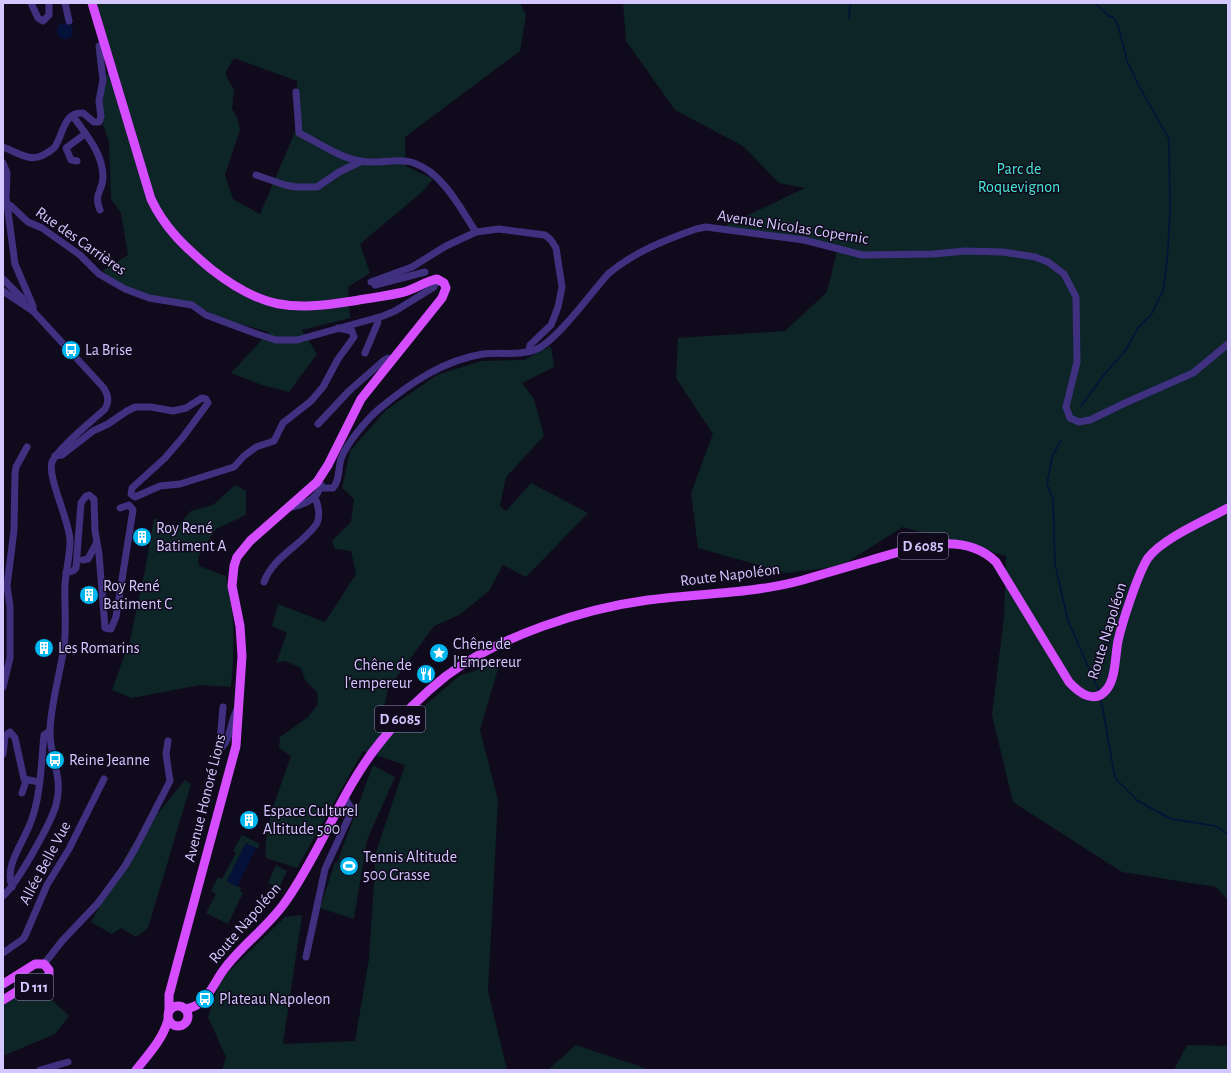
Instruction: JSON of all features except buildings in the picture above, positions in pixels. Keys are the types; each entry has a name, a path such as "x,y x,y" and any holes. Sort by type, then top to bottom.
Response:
{"main road":[{"path":"92,3 144,179 158,213 175,237 224,278 247,292 270,301 291,306 304,307 398,293 438,279"},
{"name":"Avenue Honoré Lions","path":"169,1015 169,995 236,746 242,656 240,626 232,586 234,566 243,549 288,508 319,483 340,437 361,399 445,292 446,285 438,279"},
{"name":"Route Napoléon","path":"185,1012 201,1010 206,1004 213,986 231,960 270,921 286,901 345,798 380,742 419,699 448,675 468,662 512,639 554,623 606,608 646,600 771,588 908,550 932,545 952,544 982,551 993,559 1069,682 1082,694 1096,696 1105,691 1111,682 1121,628 1140,575 1148,559 1165,542 1228,508"},
{"name":"D 111","path":"3,984 35,964 44,964 48,970 49,975 44,983 19,990 3,1000"},
{"path":"169,1015 172,1024 178,1026 184,1025 185,1012 174,998 172,986"},
{"path":"136,1070 154,1047 165,1029 169,1015 176,1007 185,1012"},
{"path":"154,1047 178,1026"}],"street":[{"path":"31,3 38,18 43,21 49,16 49,3"},
{"path":"65,3 69,21"},
{"path":"3,147 27,158 46,153 56,146 63,126 73,116 81,112 94,122 99,122 101,119 99,101 103,71 98,50 99,46 104,44"},
{"path":"296,92 299,133 332,151 360,162 414,163 440,180 450,191 476,232"},
{"path":"73,116 102,161 103,180 96,198 100,210"},
{"path":"77,161 72,160 66,148 85,134"},
{"path":"256,175 296,188 316,187 339,172 360,162"},
{"path":"3,163 7,173 7,205"},
{"name":"Rue des Carrières","path":"33,311 33,306 15,264 10,237 7,205 11,206 28,222 42,228 80,255 99,274 137,295 192,305 206,314 231,326 276,340 297,340 377,318 395,311 434,287 438,279"},
{"name":"Avenue Nicolas Copernic","path":"319,483 329,489 336,484 341,460 345,450 378,409 429,374 452,361 471,356 529,351 543,346 551,339 608,274 618,266 633,256 670,238 696,229 706,228 804,240 862,255 933,254 965,251 1004,252 1035,257 1048,262 1064,274 1076,297 1077,362 1066,407 1070,418 1078,422 1090,420 1193,373 1228,344"},
{"path":"425,272 379,285 371,282 412,267 446,246 476,232 499,229 539,232 551,240 556,248 562,287 558,307 551,325 530,345 529,351"},
{"path":"3,279 22,298 24,304"},
{"path":"3,291 33,311 103,387 108,400 105,409 55,456 52,464 52,474 70,541 66,573 66,631 50,731 59,775 58,793 56,806 12,886 3,896"},
{"path":"365,353 378,322 377,318"},
{"path":"55,456 62,455 93,431 108,424 126,411 135,408 151,407 173,411 186,408 202,398 206,398 208,403 183,437 165,458 132,488 131,494 135,497 160,486 180,484 234,467 244,456 256,447 274,441 283,423 311,400 323,387 338,359 354,337 352,331 338,328"},
{"path":"318,424 349,391 383,361 388,358 392,360"},
{"path":"3,614 6,612 7,586 14,530 16,467 27,447"},
{"path":"288,508 297,506 314,498 319,492 319,483"},
{"path":"66,573 73,572 76,568 81,503 86,496 89,495 94,499 96,544 104,628 108,630 113,626 116,616 133,510 129,505 120,508"},
{"path":"264,582 267,572 279,559 317,525 319,506 314,498"},
{"path":"83,560 88,559 96,544"},
{"path":"3,687 10,658 10,606 7,586"},
{"path":"223,707 220,741 222,747 227,742 233,715 239,706"},
{"path":"12,886 9,874 31,822 39,782 44,735 50,731"},
{"path":"3,754 5,736 10,732 16,738 23,776 26,781 22,793"},
{"path":"44,964 62,941 98,903 136,846 170,781 166,754 168,741"},
{"name":"Allée Belle Vue","path":"3,953 23,940 47,885 69,849 104,779"},
{"path":"26,781 39,782"},
{"path":"306,957 326,869 349,817 351,808 345,798"},
{"path":"40,1070 68,1062"}],"green space":[{"path":"97,3 520,3 526,15 520,51 405,137 406,166 433,179 422,192 360,244 370,273 348,287 350,318 302,330 317,354 289,392 262,385 231,373 269,332 222,319 191,302 148,295 125,288 102,271 128,255 121,213 111,199 109,142 100,116 106,75 114,65","holes":["234,58 297,81 298,125 260,214 233,199 225,175 240,130 237,117 232,109 234,90 225,74"]},
{"name":"Parc de Roquevignon","path":"623,3 1228,3 1228,900 1216,887 1122,872 1013,802 992,715 1004,616 1006,556 903,527 841,566 786,573 698,548 691,493 713,434 676,378 678,338 785,331 827,292 838,247 721,228 805,188 779,183 743,146 675,110 626,41"},
{"path":"551,346 554,367 522,383 534,399 544,436 506,477 500,506 506,511 531,483 588,513 526,577 503,565 489,591 459,615 434,626 388,689 382,715 409,719 459,676 500,662 480,730 498,800 488,991 507,1070 222,1070 226,1057 208,1017 221,979 285,917 302,915 283,1044 355,1041 369,959 376,852 405,765 363,751 297,868 266,858 267,833 270,820 291,756 279,748 280,737 308,717 318,704 317,692 305,680 301,668 285,661 276,663 287,633 272,626 278,604 325,622 356,574 351,551 335,549 332,541 351,522 354,499 342,488 350,451 386,410 437,375 481,361 524,360"},
{"path":"235,485 246,491 246,515 216,529 198,557 199,566 226,576 233,618 231,687 200,685 132,698 112,690 130,640 145,570 154,518 175,529 191,511 213,505"},
{"name":"Tennis Altitude 500 Grasse","path":"373,765 395,777 367,840 354,919 320,908 335,862 337,863"},
{"path":"185,780 191,784 148,928 136,937 121,928 112,934 91,922 132,845"},
{"path":"242,835 260,844 258,849 246,843 227,881 241,888 240,891 243,893 228,924 206,913 216,894 211,891 218,877 222,879 236,853 233,851"},
{"path":"276,865 287,871 279,888 268,883"},
{"path":"43,991 69,1016 55,1034 3,1056 3,1005 15,997"},
{"path":"576,1045 651,1070 548,1070"},
{"path":"1187,1045 1228,1046 1228,1070 1174,1070"}],"shaded area":[{"path":"65,23 72,28 73,31 68,38 65,39 58,34 57,31 62,24"},
{"path":"246,843 256,848 237,887 227,881"}],"waterway":[{"path":"849,18 850,3"},
{"path":"1081,406 1103,376 1125,351 1138,328 1151,315 1163,291 1167,262 1170,212 1169,139 1139,86 1127,61 1118,25 1113,17 1109,16 1095,3"},
{"path":"1061,440 1052,457 1047,484 1053,499 1055,564 1068,621 1099,691"},
{"path":"1101,699 1115,778 1138,801 1171,819 1216,826 1228,834"}],"place":[{"name":"La Brise","path":"71,350"},
{"name":"Roy René Batiment A","path":"142,537"},
{"name":"Roy René Batiment C","path":"89,595"},
{"name":"Les Romarins","path":"44,648"},
{"name":"Chêne de l'Empereur","path":"439,653"},
{"name":"Chêne de l'empereur","path":"426,674"},
{"name":"Reine Jeanne","path":"55,760"},
{"name":"Espace Culturel Altitude 500","path":"249,820"},
{"name":"Tennis Altitude 500 Grasse","path":"349,866"},
{"name":"Plateau Napoleon","path":"205,999"}]}
